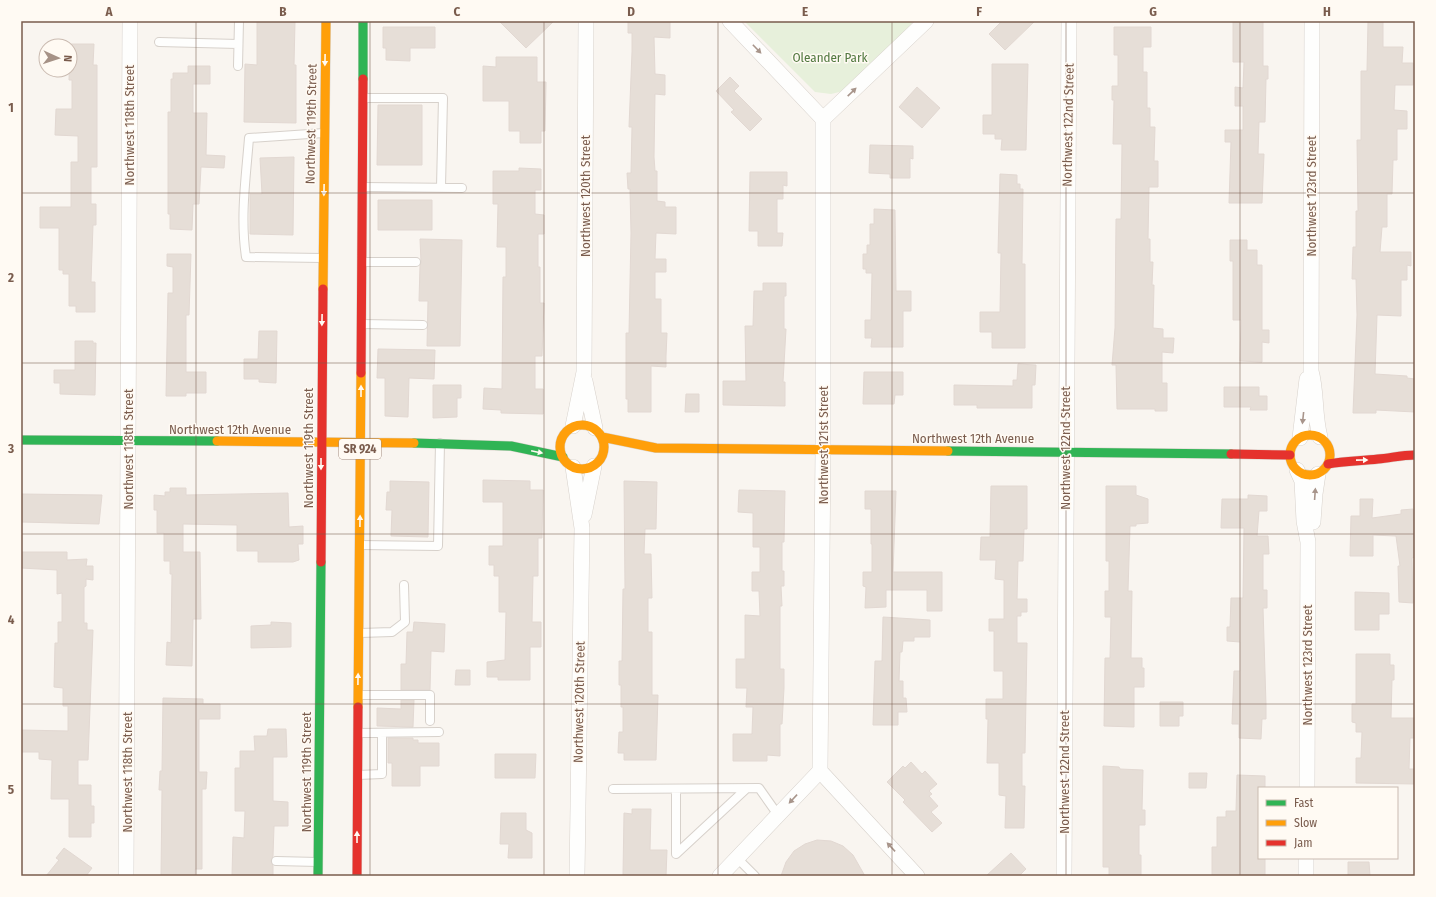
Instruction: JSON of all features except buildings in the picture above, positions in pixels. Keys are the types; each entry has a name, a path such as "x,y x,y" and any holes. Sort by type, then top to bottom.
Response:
{"main road":[{"name":"Northwest 119th Street","path":"318,876 326,21"},
{"name":"SR 924","path":"357,876 363,21"},
{"path":"551,439 581,424 598,432 605,447 601,460 587,468 568,462 560,450 568,431"},
{"name":"Northwest 12th Avenue","path":"598,432 656,448"},
{"path":"1337,447 1310,435 1300,438 1296,440 1291,447 1291,463 1302,474 1310,476 1323,469 1352,460 1378,459 1397,455"},
{"name":"Northwest 12th Avenue","path":"21,440 440,443 511,446 539,441"},
{"path":"1323,441 1330,455 1323,469"},
{"name":"Northwest 12th Avenue","path":"511,446 568,462"},
{"name":"Northwest 12th Avenue","path":"631,452 656,448 1290,455"},
{"path":"1372,450 1397,455 1415,455"}],"street":[{"name":"Northwest 118th Street","path":"126,876 130,21"},
{"name":"Northwest 120th Street","path":"586,21 584,372 598,432"},
{"path":"730,21 823,119 926,21"},
{"name":"Northwest 122nd Street","path":"1064,876 1065,452 1069,21"},
{"name":"Northwest 123rd Street","path":"1312,21 1311,370 1314,384 1315,412 1323,441"},
{"name":"Northwest 121st Street","path":"820,771 823,450 823,119"},
{"name":"Northwest 123rd Street","path":"1300,438 1305,384 1311,370"},
{"name":"Northwest 120th Street","path":"568,431 584,372"},
{"name":"Northwest 120th Street","path":"582,528 601,460"},
{"name":"Northwest 120th Street","path":"568,462 582,528 577,876"},
{"name":"Northwest 123rd Street","path":"1308,542 1313,521 1314,494 1323,469"},
{"name":"Northwest 123rd Street","path":"1297,470 1302,481 1304,521 1308,542 1306,787"},
{"path":"720,876 820,771 914,875"},
{"path":"1306,859 1306,876"}],"lane":[{"path":"238,66 239,21"},
{"path":"159,42 238,44"},
{"path":"362,98 443,98 440,187"},
{"path":"323,258 246,257 243,236 243,211 249,138 298,133 324,133"},
{"path":"362,187 462,188"},
{"path":"361,262 416,262"},
{"path":"361,324 423,325"},
{"path":"359,545 438,546 440,443"},
{"path":"359,633 392,632 405,622 404,585"},
{"path":"358,695 430,694 430,721"},
{"path":"358,775 382,774 382,732"},
{"path":"358,733 439,732"},
{"path":"676,789 676,854 746,788"},
{"path":"612,789 759,788 778,816"},
{"path":"738,858 754,876"},
{"path":"276,861 318,862"}],"green space":[{"name":"Oleander Park","path":"744,21 914,21 848,90 831,94 815,92"}],"traffic: fast":[{"path":"363,21 363,79"},
{"path":"21,440 217,441"},
{"path":"414,443 511,446 563,457"},
{"path":"948,451 1231,454"},
{"path":"318,876 321,562"}],"traffic: slow":[{"path":"323,289 326,21"},
{"path":"358,707 361,373"},
{"path":"578,425 586,425 598,431 604,443 604,447 604,451 598,463 586,469 578,469 566,463 560,451 560,443 566,431 578,425"},
{"path":"1314,435 1321,438 1327,444 1330,455 1329,463 1321,472 1314,475 1306,475 1299,472 1291,463 1290,451 1293,444 1302,436 1314,435"},
{"path":"602,437 656,448 948,451"},
{"path":"217,441 414,443"}],"traffic: jam":[{"path":"361,373 363,79"},
{"path":"321,562 323,289"},
{"path":"1231,454 1290,455"},
{"path":"1328,464 1415,455"},
{"path":"357,876 358,707"}]}
